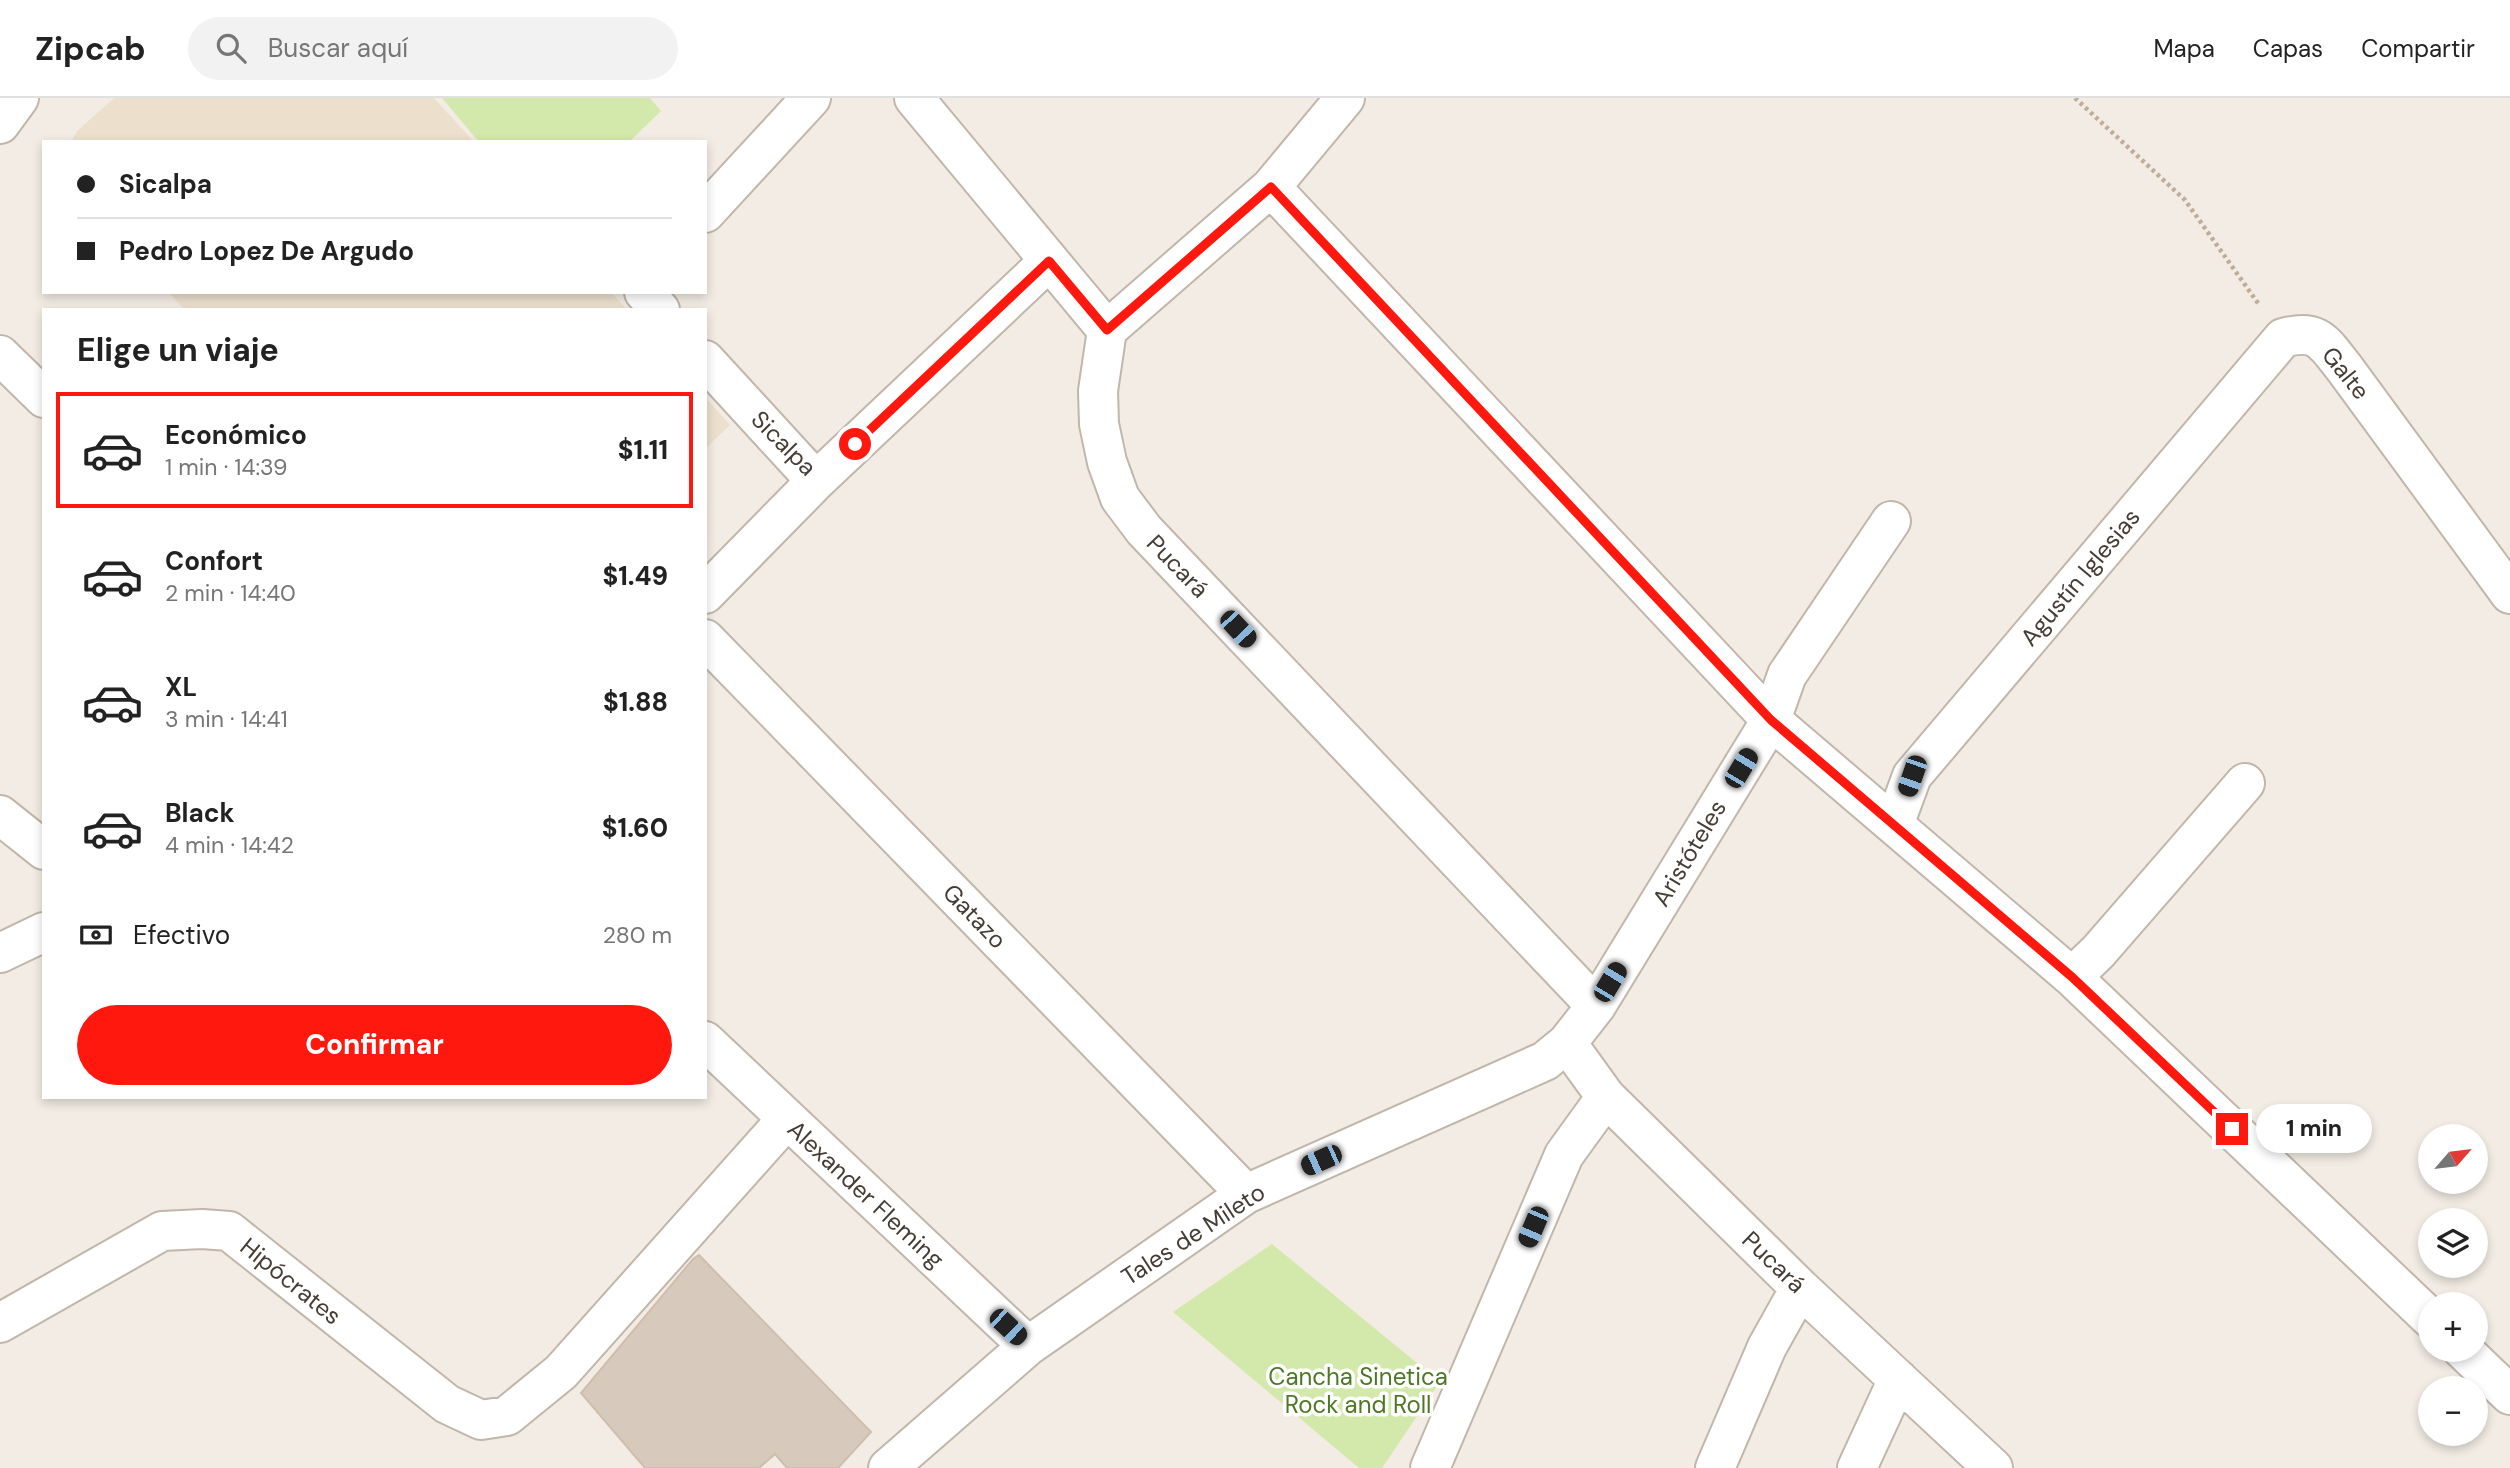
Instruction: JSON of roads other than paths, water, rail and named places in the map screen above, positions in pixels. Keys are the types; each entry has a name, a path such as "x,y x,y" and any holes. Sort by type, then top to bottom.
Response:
{"street":[{"path":"0,124 19,98"},
{"path":"707,211 811,98"},
{"path":"914,98 1107,330 1271,187 1345,98"},
{"path":"1271,187 1771,720 2072,977 2418,1307"},
{"name":"Sicalpa","path":"707,361 816,481 1049,261"},
{"path":"646,294 658,308"},
{"name":"Pucará","path":"1107,330 1098,391 1099,424 1107,462 1120,498 1144,530 1596,1006"},
{"name":"Galte","path":"2283,338 2301,333 2324,344 2510,594"},
{"name":"Agustín Iglesias","path":"1894,825 1912,776 2283,338"},
{"path":"0,355 42,396"},
{"path":"707,592 816,481"},
{"name":"Aristóteles","path":"1596,1006 1771,720 1787,676 1891,521"},
{"name":"Gatazo","path":"707,641 1246,1194"},
{"path":"2072,977 2098,952 2245,783"},
{"path":"0,815 42,848"},
{"path":"0,954 42,933"},
{"name":"Tales de Mileto","path":"888,1468 1028,1346 1246,1194 1545,1061 1567,1043 1596,1006"},
{"name":"Alexander Fleming","path":"707,1043 1028,1346"},
{"name":"Pucará","path":"1567,1043 1606,1097 1800,1288 1993,1468"},
{"path":"1430,1468 1564,1155 1606,1097"},
{"name":"Hipócrates","path":"0,1323 162,1231 229,1231 447,1404 481,1420 508,1416 561,1372 786,1120"},
{"path":"1715,1468 1767,1347 1800,1288"},
{"path":"2476,1362 2510,1395"},
{"path":"1857,1468 1898,1378"}],"park label":[{"name":"Cancha Sinetica Rock and Roll","path":"1358,1390"}]}
